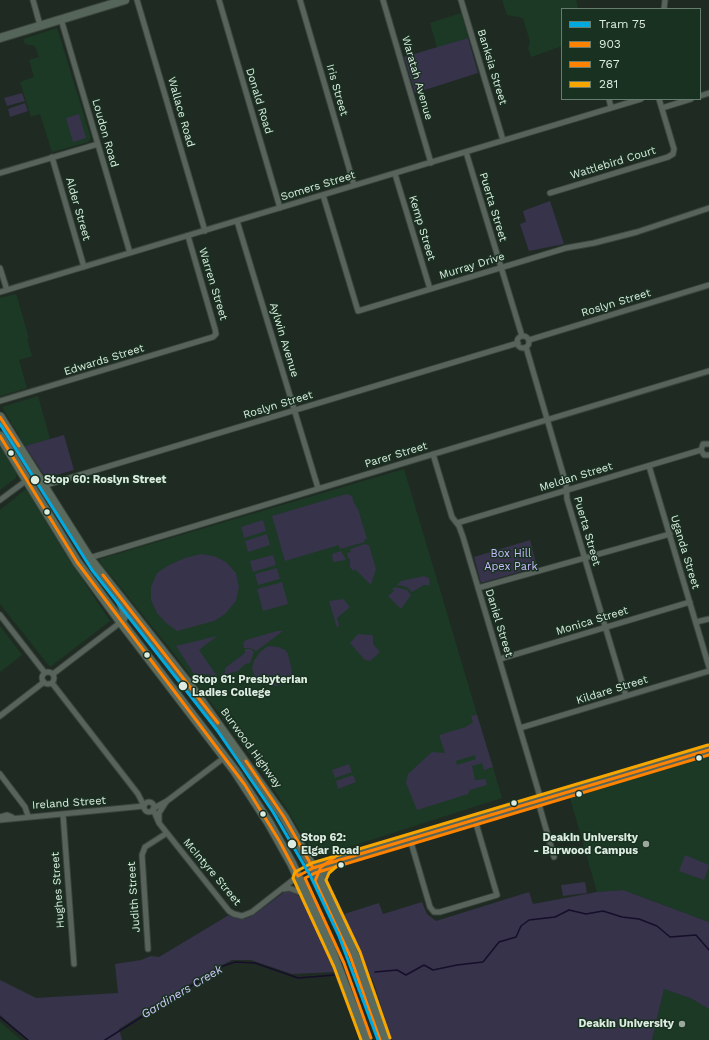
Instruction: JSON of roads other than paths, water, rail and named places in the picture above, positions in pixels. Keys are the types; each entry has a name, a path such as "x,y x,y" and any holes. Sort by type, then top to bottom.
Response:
{"highway":[{"name":"Burwood Highway","path":"0,417 89,558 184,677 250,767 284,817 320,880 355,954 385,1040"},
{"path":"0,436 77,562 225,758 262,811 298,876 339,965 366,1040"},
{"path":"77,562 89,558"},
{"path":"117,592 126,613 121,622"},
{"path":"298,876 313,868"}],"main road":[{"path":"0,38 122,0"},
{"path":"313,868 709,750"},
{"path":"320,880 325,870 334,862"}],"street":[{"path":"33,0 40,25"},
{"name":"Wallace Road","path":"138,0 205,230"},
{"name":"Donald Road","path":"219,0 280,208"},
{"name":"Iris Street","path":"300,0 354,186"},
{"name":"Waratah Avenue","path":"383,0 431,163"},
{"name":"Banksia Street","path":"461,0 503,140"},
{"name":"Loudon Road","path":"61,19 130,253"},
{"path":"609,100 612,108"},
{"name":"Somers Street","path":"0,292 638,100"},
{"name":"Wattlebird Court","path":"550,193 668,158 673,154 674,150 659,100"},
{"path":"662,108 688,100"},
{"path":"0,172 98,144"},
{"name":"Puerta Street","path":"466,152 522,336"},
{"name":"Alder Street","path":"52,157 84,266"},
{"name":"Kemp Street","path":"395,174 430,289"},
{"name":"Murray Drive","path":"323,195 358,311 566,248 594,243 637,232 709,208"},
{"name":"Aylwin Avenue","path":"237,221 318,488"},
{"name":"Warren Street","path":"188,236 215,329 216,334 213,337"},
{"path":"0,268 7,290"},
{"name":"Roslyn Street","path":"529,340 709,286"},
{"path":"522,336 527,337 529,340 526,347 520,347 518,343 518,340 522,336"},
{"name":"Edwards Street","path":"0,401 213,337"},
{"name":"Roslyn Street","path":"43,486 518,343"},
{"name":"Puerta Street","path":"526,347 566,490 567,499 626,696"},
{"name":"Parer Street","path":"89,558 709,371"},
{"name":"Meldan Street","path":"457,524 701,450 703,444 709,444"},
{"path":"701,450 704,455 709,455"},
{"name":"Daniel Street","path":"433,454 452,517 457,524 500,659 554,857"},
{"name":"Uganda Street","path":"649,466 709,667"},
{"path":"0,500 27,480"},
{"path":"478,588 670,534"},
{"name":"Monica Street","path":"500,659 690,602"},
{"path":"0,615 44,673"},
{"path":"696,622 709,618"},
{"path":"53,674 121,622"},
{"name":"Kildare Street","path":"520,728 709,671"},
{"path":"44,673 49,672 53,674"},
{"path":"44,673 42,678 44,682"},
{"path":"44,682 48,684 52,683 54,678 53,674"},
{"path":"0,716 44,682"},
{"name":"McIntyre Street","path":"52,683 229,911 242,916 252,912 298,876"},
{"name":"Ireland Street","path":"0,818 149,807 167,801 225,758"},
{"path":"0,774 25,807 28,816"},
{"path":"134,807 138,801 138,794"},
{"path":"158,821 159,813 167,801"},
{"name":"Ireland Street","path":"126,809 134,807 149,807"},
{"name":"Hughes Street","path":"63,814 74,964"},
{"path":"410,839 430,907 434,912 440,912 497,895 475,820"},
{"name":"Judith Street","path":"148,949 142,855 145,847 167,833"},
{"path":"283,889 289,888 307,895"}],"waterway":[{"name":"Gardiners Creek","path":"375,972 397,970 406,975 424,965 433,970 483,962 499,942 516,937 521,926 529,920 555,917 569,910 586,914 603,911 622,917 639,919 657,926 670,937 696,935 709,950"},
{"name":"Gardiners Creek","path":"105,1040 223,966 235,962 255,963 298,978 335,975"},
{"name":"Gardiners Creek","path":"0,1017 28,1040"}],"tram line":[{"name":"75","path":"0,424 92,570 217,730 273,812 311,877 339,936 378,1040"}],"place":[{"name":"Stop 60: Roslyn Street","path":"35,480"},
{"name":"Stop 61: Presbyterian Ladies College","path":"183,686"},
{"name":"Stop 62: Elgar Road","path":"292,844"},
{"name":"Deakin University - Burwood Campus","path":"646,844"},
{"name":"Deakin University","path":"682,1024"}],"park label":[{"name":"Box Hill Apex Park","path":"511,560"}]}
